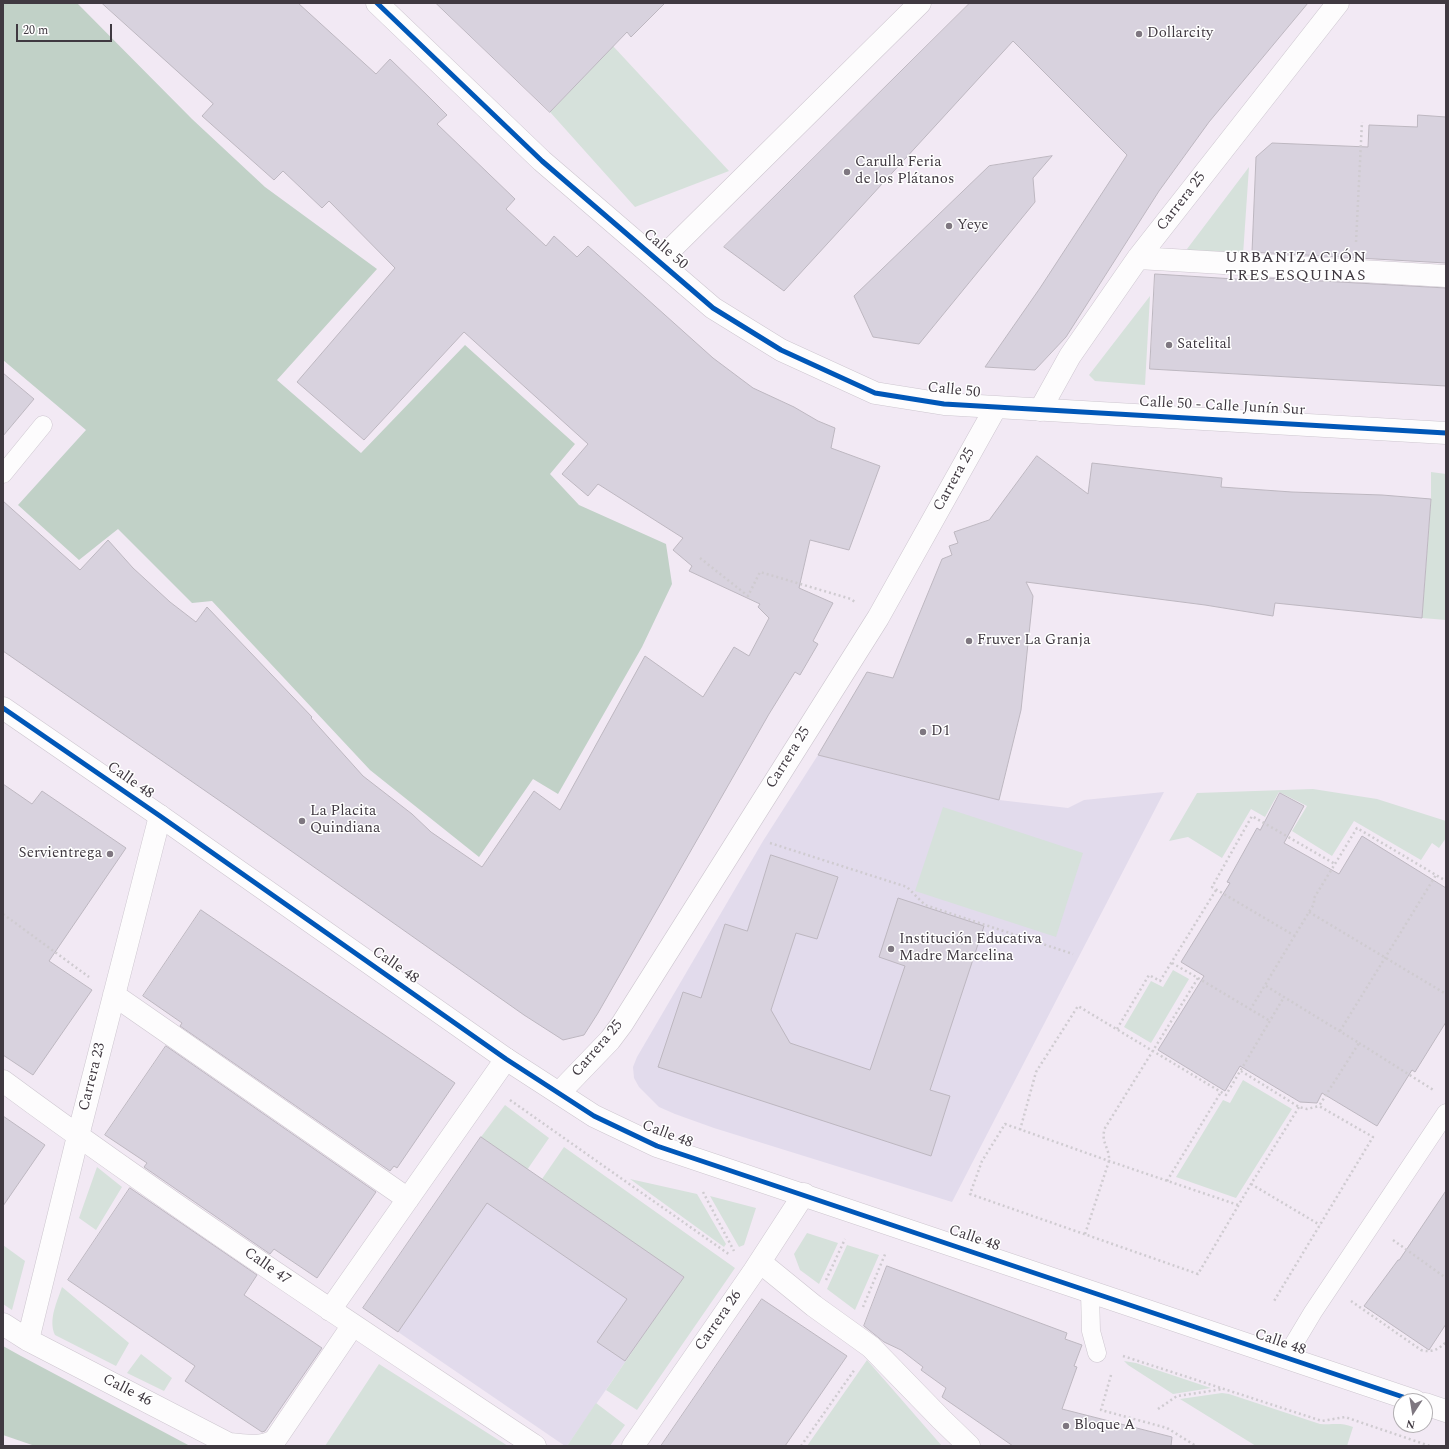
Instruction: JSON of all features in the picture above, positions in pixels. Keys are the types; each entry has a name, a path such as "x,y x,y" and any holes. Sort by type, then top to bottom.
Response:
{"street":[{"name":"Calle 50","path":"377,3 542,161 713,308 781,350 875,394 944,404 996,407"},
{"path":"659,261 920,3"},
{"name":"Carrera 25","path":"1040,410 1070,356 1138,258 1338,3"},
{"path":"1138,258 1446,276"},
{"name":"Carrera 25","path":"559,1093 610,1040 622,1024 878,618 996,407"},
{"name":"Calle 50 - Calle Junín Sur","path":"996,407 1446,433"},
{"name":"Calle 48","path":"3,708 160,816 506,1059 594,1116 658,1146 1393,1393"},
{"name":"Carrera 23","path":"28,1340 78,1136 160,816"},
{"path":"114,995 408,1200"},
{"path":"330,1310 506,1059"},
{"name":"Calle 47","path":"3,1081 78,1136 330,1310 535,1446"},
{"name":"Carrera 26","path":"633,1446 751,1265 804,1194"},
{"path":"751,1265 814,1306 871,1347 969,1446"},
{"name":"Calle 46","path":"3,1324 28,1340 229,1444 254,1445 268,1445 275,1440 353,1325"},
{"path":"1433,1407 1446,1411"}],"lane":[{"path":"3,474 43,425"},
{"path":"1286,1357 1313,1312 1446,1113"},
{"path":"1090,1292 1091,1331 1097,1350"}],"path":[{"path":"1355,271 1362,122"},
{"path":"700,558 748,596 760,572 851,600 878,618"},
{"path":"1295,936 1212,887 1252,816 1335,864"},
{"path":"1250,1010 1266,986 1314,904 1314,898 1356,828 1446,881"},
{"path":"744,830 763,840 907,887 925,905 1073,954"},
{"path":"1340,1031 1436,875"},
{"path":"1117,1029 1149,975 1160,981 1216,890"},
{"path":"1309,912 1446,994"},
{"path":"3,914 114,995"},
{"path":"1172,963 1270,1021"},
{"path":"1085,1234 1109,1161 1109,1153 1103,1140 1105,1128 1198,978"},
{"path":"1266,986 1439,1093"},
{"path":"1020,1130 1036,1072 1078,1006 1226,1095 1284,997"},
{"path":"1241,1071 1299,1108 1307,1109 1319,1106 1359,1043"},
{"path":"488,1085 751,1265"},
{"path":"1167,1181 1221,1092"},
{"path":"1274,1301 1373,1137 1319,1106"},
{"path":"1238,1205 1005,1124 982,1161 970,1194 1198,1274 1238,1205 1299,1108"},
{"path":"683,1154 751,1265"},
{"path":"1251,1184 1320,1225"},
{"path":"814,1306 857,1213"},
{"path":"1372,1225 1446,1278"},
{"path":"851,1333 897,1226"},
{"path":"1331,1286 1421,1350 1428,1352 1434,1351 1446,1342"},
{"path":"801,1446 871,1347"},
{"path":"1097,1350 1225,1389 1322,1421 1345,1417 1430,1446"},
{"path":"1111,1374 1101,1410 1167,1428 1196,1446"},
{"path":"1158,1410 1177,1396 1225,1389"}],"shaded area":[{"path":"3,3 77,3 192,119 265,187 377,269 277,380 361,453 465,345 575,444 550,474 579,505 666,544 672,584 642,647 558,794 533,779 479,857 370,770 212,601 192,603 118,529 79,560 18,505 86,430 3,360"},
{"path":"613,46 729,171 635,207 550,112"},
{"path":"1249,167 1243,255 1192,254 1187,249"},
{"path":"1150,296 1145,385 1095,381 1089,375"},
{"path":"1431,472 1446,474 1446,620 1422,618 1431,499"},
{"name":"Institución Educativa Madre Marcelina","path":"818,755 999,800 1068,808 1084,800 1164,792 952,1202 714,1128 675,1114 659,1107 639,1087 634,1078 633,1067 637,1057 763,841"},
{"path":"1313,789 1377,799 1446,821 1446,838 1439,848 1432,843 1421,860 1354,821 1332,856 1292,831 1307,806 1279,792 1265,817 1251,809 1222,858 1188,837 1169,841 1197,793"},
{"path":"943,807 1083,853 1056,937 915,891"},
{"path":"1173,970 1189,979 1151,1043 1124,1027 1151,981 1163,987"},
{"path":"1243,1080 1292,1109 1236,1198 1176,1177 1223,1100 1230,1103"},
{"path":"505,1105 549,1138 527,1170 481,1137"},
{"path":"481,1137 684,1277 567,1446 363,1308"},
{"path":"564,1147 735,1268 637,1410 606,1390 683,1277 542,1179"},
{"path":"97,1167 122,1187 96,1230 79,1218"},
{"path":"630,1179 697,1194 726,1244 724,1247"},
{"path":"710,1196 756,1208 744,1245 739,1247"},
{"path":"807,1233 838,1243 819,1284 800,1270 794,1254"},
{"path":"3,1245 25,1261 12,1310 3,1304"},
{"path":"847,1245 879,1255 855,1310 827,1289"},
{"path":"62,1287 129,1343 116,1366 55,1335 52,1323"},
{"path":"3,1346 190,1446 35,1446 3,1435"},
{"path":"141,1354 172,1378 164,1391 127,1373"},
{"path":"867,1360 942,1446 807,1446"},
{"path":"1124,1361 1136,1363 1211,1388 1173,1394"},
{"path":"379,1364 508,1446 325,1446"},
{"path":"1222,1393 1320,1424 1341,1424 1353,1427 1347,1446 1256,1446 1180,1399"},
{"path":"596,1403 625,1425 610,1446 567,1446"}],"building":[{"path":"102,3 298,3 376,74 390,59 430,98 447,115 437,124 515,199 506,209 546,246 554,236 577,257 588,246 713,358 753,388 835,428 831,448 880,466 849,550 810,540 799,588 833,603 813,641 818,644 800,675 795,672 769,714 584,1035 563,1040 524,1015 233,810 3,651 3,501 80,570 108,540 133,568 170,602 196,622 207,607 312,717 311,718 363,776 412,814 431,832 482,867 534,791 560,810 645,656 703,697 734,647 749,656 769,618 758,607 760,604 689,571 692,566 673,550 683,538 598,484 588,496 562,474 588,444 464,332 364,440 297,382 395,268 329,201 322,208 283,171 274,180 202,116 213,104"},
{"path":"436,3 665,3 631,37 627,32 550,112"},
{"name":"Carulla Feria de los Plátanos","path":"970,3 1308,3 1209,122 1159,191 1066,337 1035,370 985,367 1040,288 1127,155 1013,41 784,291 724,247"},
{"path":"1418,115 1446,117 1446,263 1252,252 1256,157 1272,143 1368,147 1369,125 1417,127"},
{"path":"1052,156 1033,178 1035,202 919,344 873,337 854,296 989,166"},
{"path":"1155,274 1251,280 1251,277 1446,288 1446,386 1150,369"},
{"path":"3,373 34,399 3,436"},
{"path":"1037,456 1088,494 1092,463 1222,478 1221,487 1431,499 1422,618 1275,603 1273,616 1205,605 1026,582 1033,596 1021,710 999,800 818,755 867,672 893,678 942,559 952,555 949,546 958,543 954,532 989,520"},
{"path":"3,784 32,804 42,791 126,848 49,961 92,990 33,1075 3,1055"},
{"path":"1280,793 1304,806 1284,843 1339,874 1362,836 1446,888 1446,1022 1415,1072 1412,1070 1377,1126 1322,1093 1317,1103 1300,1102 1240,1066 1225,1091 1158,1050 1204,976 1181,962 1230,883 1227,882 1257,828 1260,830"},
{"path":"771,855 838,877 817,939 796,933 771,1010 790,1043 870,1070 905,966 879,957 898,898 984,926 930,1090 950,1096 931,1156 658,1067 683,992 701,998 725,924 747,931"},
{"path":"201,910 455,1083 397,1168 394,1166 390,1171 180,1026 182,1023 143,996"},
{"path":"166,1046 376,1192 317,1278 274,1249 270,1254 144,1167 147,1163 105,1135"},
{"path":"3,1116 45,1145 3,1206"},
{"path":"481,1137 684,1277 625,1361 597,1342 627,1299 487,1203 398,1332 363,1308"},
{"path":"130,1188 257,1275 244,1295 322,1348 265,1431 262,1432 185,1381 195,1366 68,1280"},
{"path":"1446,1191 1446,1324 1429,1350 1364,1306 1399,1260"},
{"path":"887,1266 1067,1333 1065,1339 1082,1345 1074,1366 1077,1367 1062,1409 1172,1437 1171,1446 1013,1446 942,1397 946,1388 921,1370 923,1367 901,1350 884,1342 864,1326"},
{"path":"762,1299 847,1356 785,1446 661,1446"}],"cycle path":[{"path":"377,3 542,161 713,308 781,350 875,393 944,404 1446,433"},
{"path":"3,708 160,816 506,1059 594,1116 657,1146 1393,1394"}],"place":[{"name":"Dollarcity","path":"1139,34"},
{"name":"Carulla Feria de los Plátanos","path":"847,172"},
{"name":"Yeye","path":"949,226"},
{"name":"Satelital","path":"1169,345"},
{"name":"Fruver La Granja","path":"969,641"},
{"name":"D1","path":"923,732"},
{"name":"La Placita Quindiana","path":"302,821"},
{"name":"Servientrega","path":"110,854"},
{"name":"Institución Educativa Madre Marcelina","path":"891,949"},
{"name":"Bloque A","path":"1066,1426"}],"district":[{"name":"URBANIZACIÓN TRES ESQUINAS","path":"1296,268"}]}
